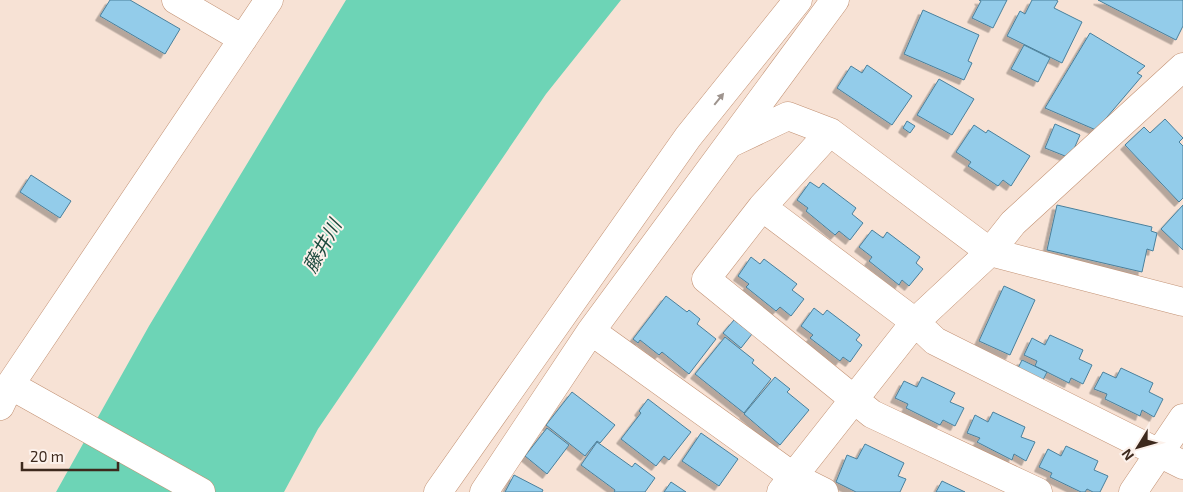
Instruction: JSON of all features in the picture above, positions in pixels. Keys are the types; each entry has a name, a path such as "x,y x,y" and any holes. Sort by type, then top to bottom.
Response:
{"street":[{"path":"176,0 242,39"},
{"path":"201,492 5,396 269,0"},
{"path":"438,492 688,137 798,0"},
{"path":"484,492 591,331 835,0"},
{"path":"788,484 916,322 990,252 1013,223 1183,67"},
{"path":"688,137 728,145 788,116 830,132 990,252 1183,302"},
{"path":"830,132 762,207 706,279 872,414 1038,492"},
{"path":"762,207 916,322 935,341 1172,459"},
{"path":"591,331 788,484 824,492"},
{"path":"1133,492 1172,459 1183,418"}],"water":[{"name":"藤井川","path":"346,0 621,0 546,94 318,429 284,492 56,492 149,326"}],"building":[{"path":"110,0 130,0 180,29 165,54 100,16"},
{"path":"979,0 1007,0 993,28 972,18 981,1"},
{"path":"1032,0 1056,0 1058,1 1054,8 1082,22 1062,63 1007,36 1020,11 1025,14"},
{"path":"1098,0 1183,0 1183,26 1176,40"},
{"path":"923,10 979,35 968,61 972,63 964,80 904,54"},
{"path":"1090,33 1145,66 1137,73 1142,76 1096,130 1045,108"},
{"path":"1024,45 1050,58 1038,82 1011,69"},
{"path":"867,65 912,96 892,125 837,88 851,66 862,73"},
{"path":"939,79 974,99 952,135 917,115"},
{"path":"1165,119 1183,138 1179,142 1183,146 1183,198 1179,202 1125,145 1144,127 1150,133"},
{"path":"907,121 915,126 910,133 903,128"},
{"path":"1055,124 1080,135 1070,158 1045,148"},
{"path":"974,125 986,133 988,130 1030,156 1011,186 1003,180 998,186 968,166 971,162 956,152"},
{"path":"31,175 71,201 60,218 20,192"},
{"path":"810,182 819,188 823,183 856,208 852,214 863,223 850,240 839,231 835,235 806,211 808,208 797,200"},
{"path":"1057,205 1152,227 1151,231 1157,233 1153,251 1147,249 1142,272 1047,250"},
{"path":"1183,205 1183,250 1161,229"},
{"path":"872,230 883,238 887,232 920,257 916,263 923,269 909,286 902,280 899,285 869,261 872,257 859,247"},
{"path":"751,257 760,264 764,259 797,284 792,290 804,299 791,316 780,307 776,311 746,287 749,284 738,276"},
{"path":"1004,286 1035,300 1010,355 979,341"},
{"path":"666,296 700,319 697,324 716,339 689,374 662,352 659,355 640,340 638,343 633,339"},
{"path":"814,308 823,315 827,310 860,335 856,340 862,345 850,362 843,357 840,361 810,338 813,335 801,326"},
{"path":"734,320 752,334 741,348 723,333"},
{"path":"1050,335 1083,350 1079,359 1092,365 1083,384 1071,378 1069,383 1035,366 1037,361 1024,355 1032,338 1045,345"},
{"path":"725,337 754,360 752,363 771,379 744,413 695,374"},
{"path":"1022,360 1047,372 1042,382 1017,370"},
{"path":"1121,368 1153,383 1149,392 1163,399 1154,417 1142,410 1140,416 1105,399 1107,394 1094,389 1103,372 1116,378"},
{"path":"775,377 790,389 787,392 809,410 780,445 744,414"},
{"path":"922,377 955,393 950,402 964,408 955,426 943,420 940,425 906,408 908,404 895,398 904,381 917,387"},
{"path":"572,392 615,425 600,443 597,441 585,456 546,425"},
{"path":"648,399 691,432 669,460 664,456 656,466 621,439 641,413 639,411"},
{"path":"993,412 1025,427 1021,437 1035,442 1026,461 1014,454 1012,460 977,442 980,438 967,433 975,415 988,422"},
{"path":"547,428 569,445 547,474 525,456"},
{"path":"701,433 738,459 719,486 682,461"},
{"path":"597,442 632,467 635,463 655,478 645,492 614,492 615,490 581,465"},
{"path":"865,444 904,463 898,476 906,479 900,492 856,492 836,482 847,455 857,459"},
{"path":"1066,446 1098,461 1094,470 1108,476 1100,492 1093,492 1087,489 1085,492 1081,492 1050,477 1052,473 1039,467 1048,449 1061,456"},
{"path":"514,475 543,490 542,492 505,492"},
{"path":"942,481 965,492 936,492"},
{"path":"671,482 686,492 664,492"}]}
